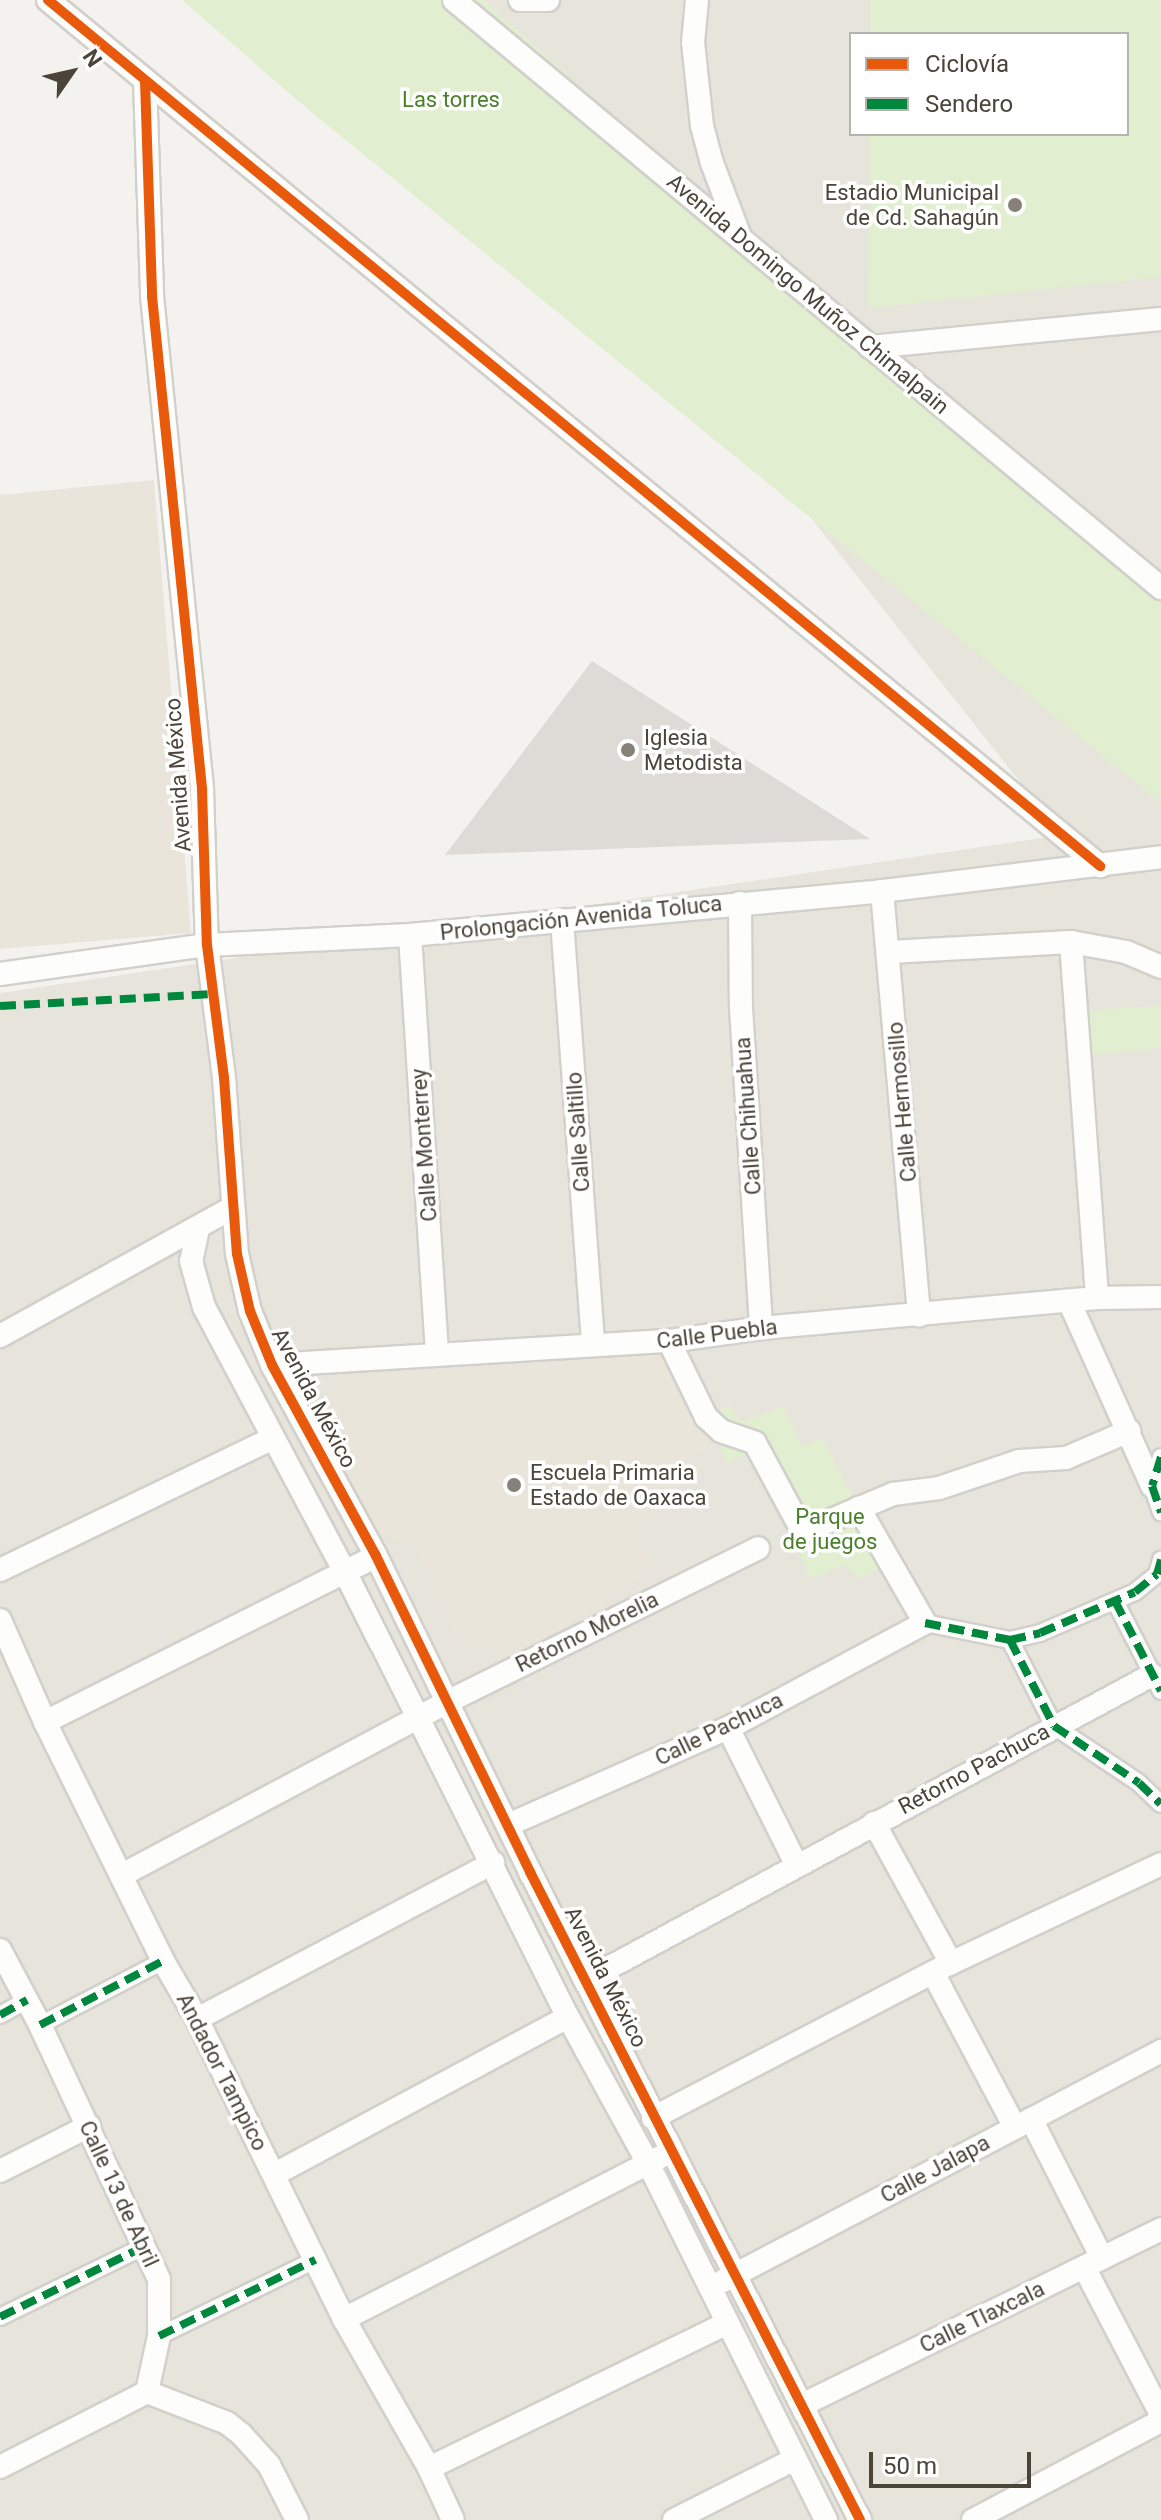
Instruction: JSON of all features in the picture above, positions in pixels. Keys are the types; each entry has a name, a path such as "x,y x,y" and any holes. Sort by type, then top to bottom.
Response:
{"street":[{"path":"48,0 1100,866"},
{"name":"Avenida Domingo Muñoz Chimalpain","path":"454,0 1161,588"},
{"path":"520,0 548,0"},
{"path":"697,0 693,42 702,126 712,163 740,236"},
{"name":"Avenida México","path":"145,81 152,296 202,790 207,945 224,1078 237,1254 250,1311 272,1365 376,1556 653,2118 860,2520"},
{"path":"870,347 1161,319"},
{"name":"Prolongación Avenida Toluca","path":"0,974 207,945 410,935 882,891 1161,857"},
{"name":"Calle Hermosillo","path":"882,891 890,952 919,1315"},
{"name":"Calle Chihuahua","path":"740,903 741,1008 761,1328"},
{"name":"Calle Saltillo","path":"562,920 593,1344"},
{"name":"Calle Monterrey","path":"410,935 437,1354"},
{"path":"890,952 1071,942 1126,952 1161,967"},
{"path":"1071,942 1097,1298"},
{"path":"0,1336 232,1208"},
{"path":"198,1229 192,1249 192,1275 204,1307 344,1570 568,2017 647,2161 826,2520"},
{"name":"Calle Puebla","path":"272,1365 669,1341 761,1328 1097,1298 1161,1297"},
{"path":"1069,1301 1129,1431 1161,1512"},
{"path":"669,1341 706,1417 721,1431 755,1443 799,1529 808,1533 893,1494 939,1488 1019,1461 1066,1458 1129,1431"},
{"path":"0,1570 273,1438"},
{"path":"1152,1486 1161,1457"},
{"path":"859,1508 925,1623 1010,1640 1066,1624 1115,1601 1157,1574 1161,1560"},
{"name":"Retorno Morelia","path":"122,1875 447,1702 758,1548"},
{"path":"45,1722 376,1556"},
{"path":"1115,1601 1156,1683"},
{"name":"Andador Tampico","path":"0,1620 45,1722 163,1961 197,2019 344,2319 429,2468 453,2520"},
{"name":"Calle Pachuca","path":"508,1825 728,1728 925,1623"},
{"path":"1010,1640 1054,1726 1139,1783 1161,1804"},
{"name":"Retorno Pachuca","path":"586,1980 1054,1726 1156,1683"},
{"path":"728,1728 796,1864"},
{"path":"874,1823 942,1968 1093,2263 1161,2414"},
{"path":"197,2019 493,1863"},
{"path":"653,2118 942,1968 1161,1864"},
{"name":"Calle 13 de Abril","path":"0,1950 89,2126 159,2279 159,2336 147,2392"},
{"path":"40,2025 163,1961"},
{"path":"0,2015 27,2000"},
{"path":"275,2174 568,2017"},
{"name":"Calle Jalapa","path":"709,2287 1161,2051"},
{"path":"0,2171 89,2126"},
{"path":"344,2319 647,2161 672,2153"},
{"name":"Calle Tlaxcala","path":"802,2405 1161,2229"},
{"path":"0,2317 143,2247"},
{"path":"159,2336 315,2260"},
{"path":"429,2468 728,2323"},
{"path":"0,2467 147,2392 227,2423 241,2434 269,2465 297,2520"},
{"path":"973,2520 1161,2421"},
{"path":"674,2520 795,2459"}],"shaded area":[{"path":"401,0 1161,0 1161,2520 0,2520 0,993 1062,835"},
{"path":"154,480 191,933 0,949 0,495"},
{"name":"Escuela Primaria Estado de Oaxaca","path":"683,1322 699,1407 711,1441 674,1472 682,1498 632,1529 650,1569 505,1667 484,1634 463,1648 415,1542 378,1535 338,1463 319,1415 342,1381"}],"green space":[{"name":"Las torres","path":"182,0 484,0 854,334 1161,592 1161,803 304,106"},
{"name":"Estadio Municipal de Cd. Sahagún","path":"870,0 1161,0 1161,277 868,308 869,136 1129,136 1129,32 870,32"},
{"path":"1161,1006 1161,1048 1091,1055 1089,1010"},
{"name":"Parque de juegos","path":"731,1405 740,1422 783,1407 802,1446 823,1439 889,1565 859,1579 845,1565 810,1579 757,1449 726,1464 710,1414"}],"building":[{"name":"Iglesia Metodista","path":"592,661 870,839 445,855"}],"marked path":[{"path":"0,1006 213,994"},
{"path":"1161,1457 1152,1486 1161,1512"},
{"path":"925,1623 1010,1640 1040,1633 1135,1592 1157,1574 1161,1560"},
{"path":"1115,1601 1161,1691"},
{"path":"1010,1640 1054,1726 1139,1783 1161,1804"},
{"path":"40,2025 163,1961"},
{"path":"0,2015 27,2000"},
{"path":"0,2317 143,2247"},
{"path":"159,2336 315,2260"}],"cycle path":[{"path":"48,0 1100,866"},
{"path":"145,81 152,296 202,790 207,945 224,1078 237,1254 250,1311 272,1365 376,1556 530,1872 860,2520"}],"place":[{"name":"Estadio Municipal de Cd. Sahagún","path":"1015,205"},
{"name":"Iglesia Metodista","path":"628,750"},
{"name":"Escuela Primaria Estado de Oaxaca","path":"514,1485"}]}
